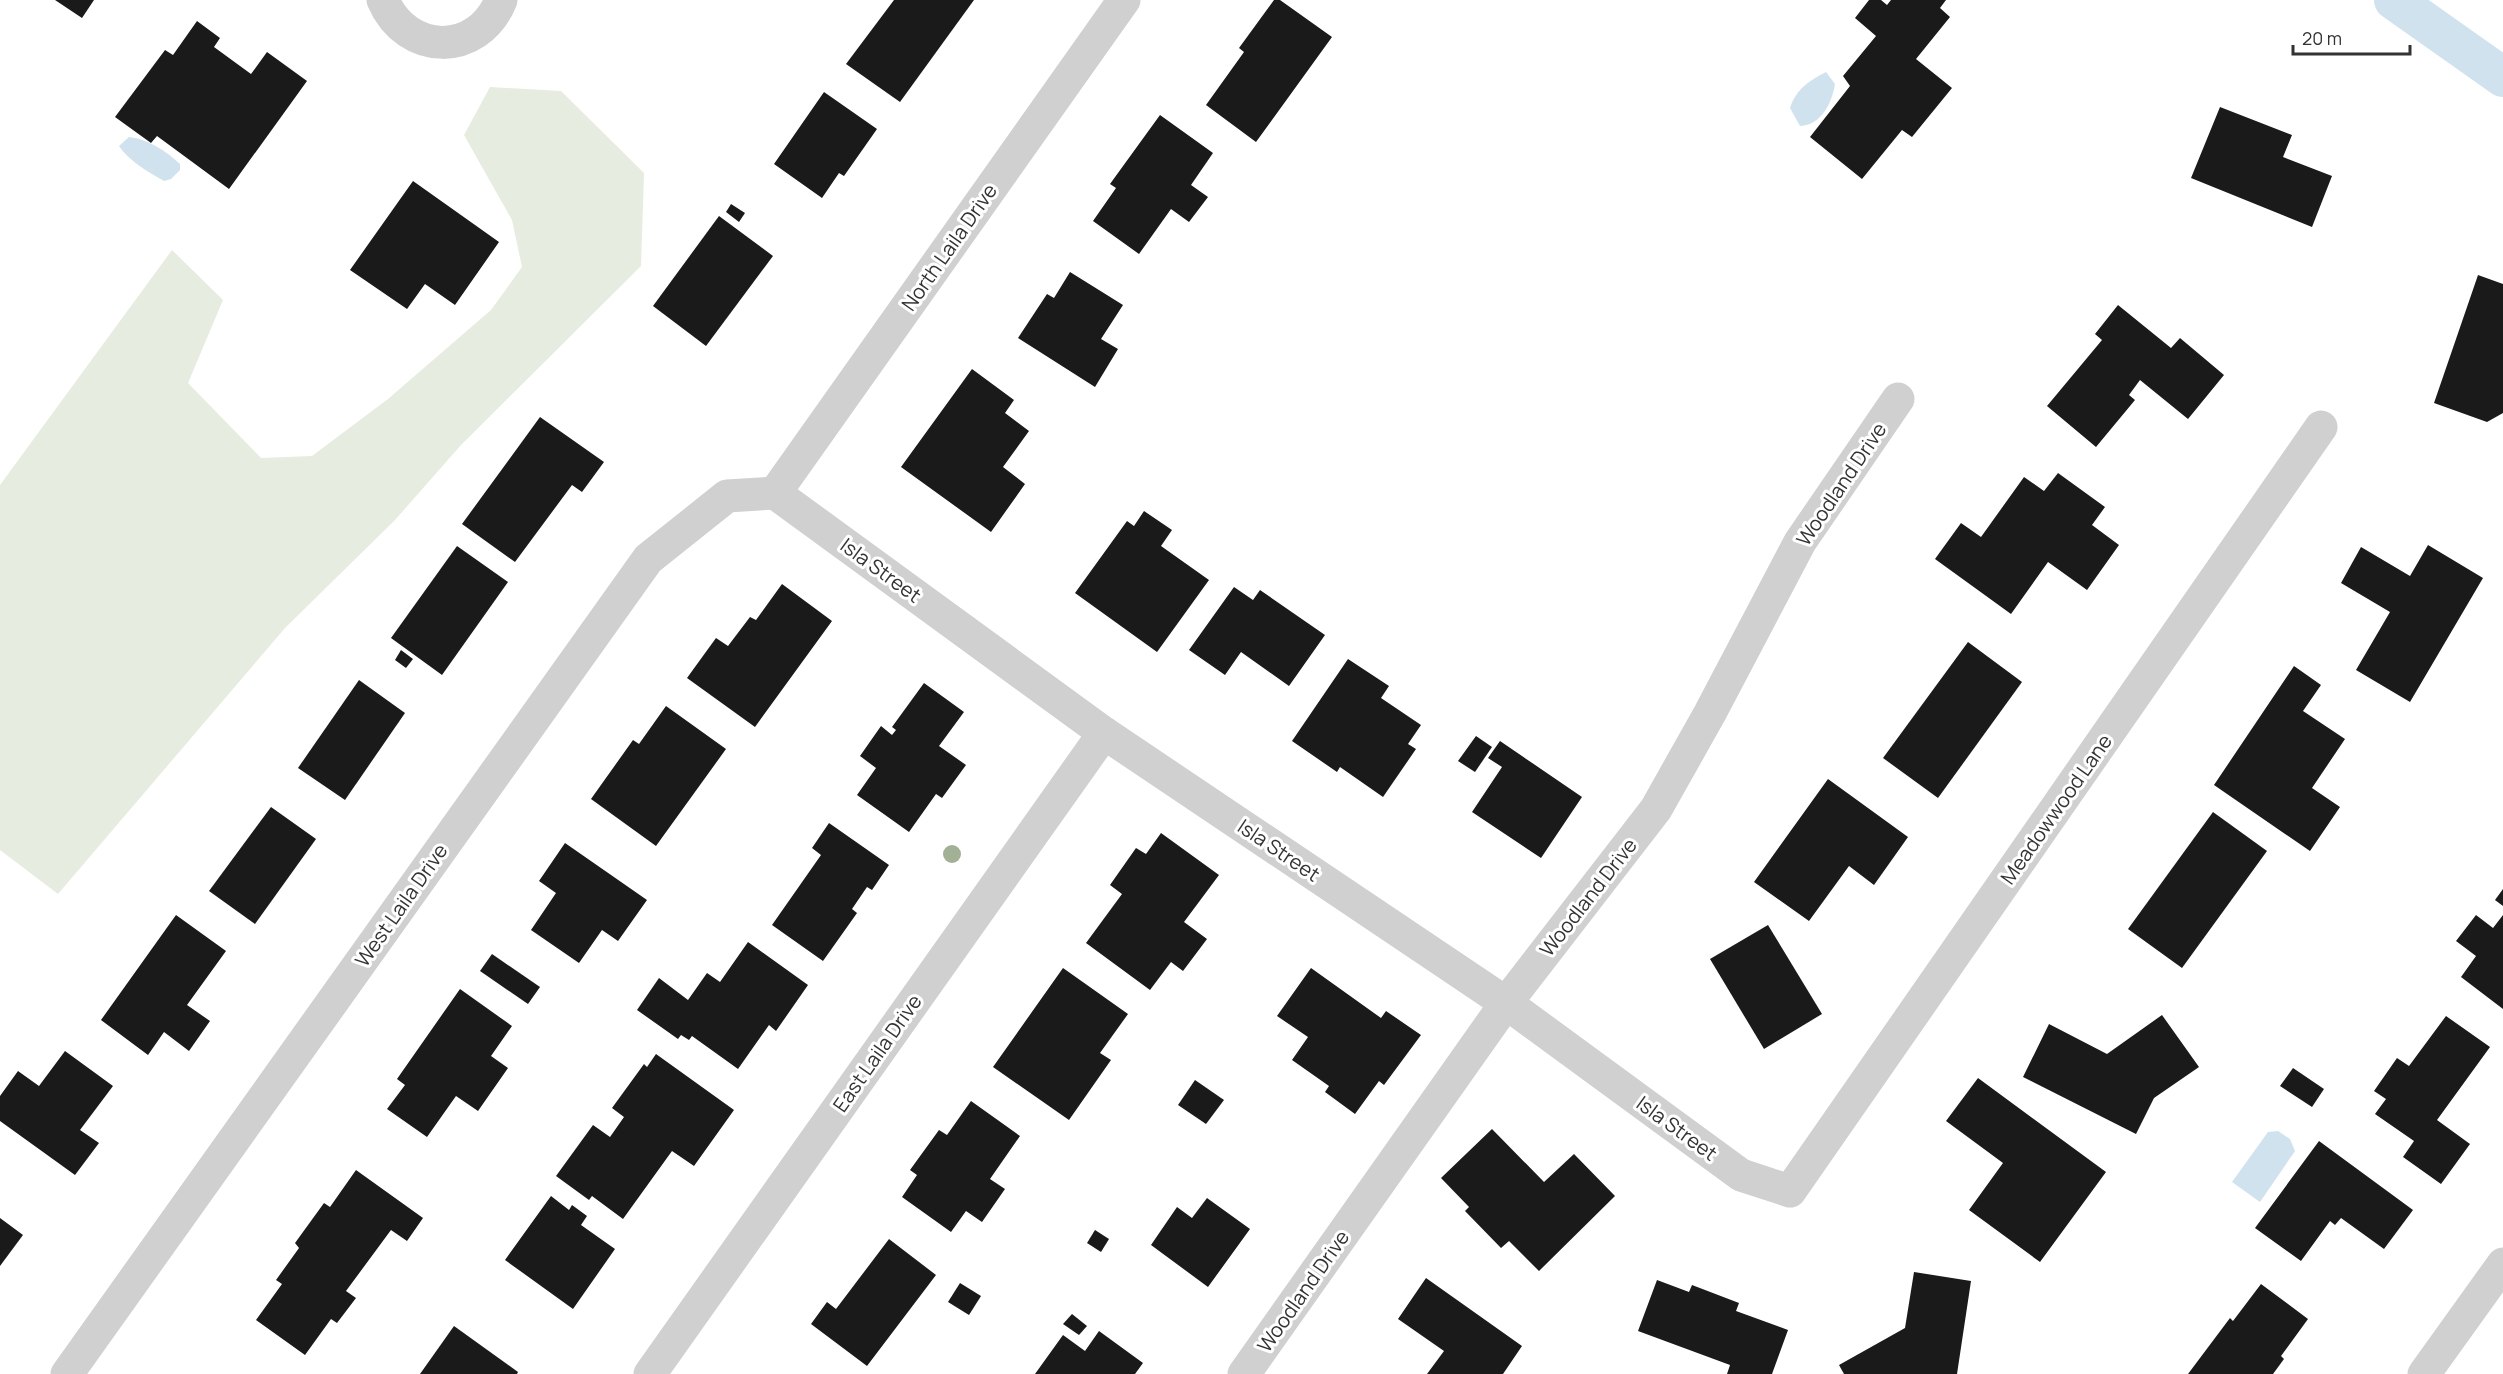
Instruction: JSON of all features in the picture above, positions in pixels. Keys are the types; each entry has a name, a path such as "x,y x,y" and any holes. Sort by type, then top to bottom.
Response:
{"street":[{"path":"383,0 389,14 403,29 422,40 442,43 463,39 481,29 495,15 501,0"},
{"name":"North Laila Drive","path":"776,493 1124,0"},
{"name":"Woodland Drive","path":"1244,1374 1506,1002 1656,809 1710,713 1800,542 1898,399"},
{"name":"Meadowwood Lane","path":"1790,1191 2321,427"},
{"name":"Isla Street","path":"776,493 1104,733 1506,1002 1741,1175 1790,1191"},
{"name":"West Laila Drive","path":"67,1374 648,559 728,496 776,493"},
{"name":"East Laila Drive","path":"650,1374 1104,733"},
{"path":"2424,1374 2503,1264"}],"shaded area":[{"path":"490,87 561,91 644,173 641,266 461,445 395,520 285,628 58,894 0,850 0,485 172,250 223,300 188,383 261,458 312,456 388,399 491,310 522,267 512,220 464,135"}],"water":[{"path":"1826,72 1835,84 1828,105 1814,122 1800,126 1790,108 1793,101 1804,86"},
{"path":"129,137 143,140 163,150 180,164 180,170 171,179 164,181 145,170 128,157 119,146"},
{"path":"2278,1131 2290,1139 2295,1151 2260,1202 2232,1182 2268,1132"}],"building":[{"path":"55,0 94,0 82,18"},
{"path":"894,0 974,0 900,102 846,64"},
{"path":"1274,0 1280,0 1332,37 1256,142 1206,105 1244,52 1239,48"},
{"path":"1869,0 1881,0 1887,5 1891,0 1946,0 1940,8 1950,17 1916,59 1952,88 1912,137 1902,130 1862,179 1810,137 1850,86 1843,76 1876,36 1855,18"},
{"path":"197,21 220,38 214,47 251,74 267,52 307,81 229,189 157,136 151,143 115,117 165,50 173,55"},
{"path":"824,92 877,129 844,176 839,173 822,198 774,164"},
{"path":"2220,107 2292,135 2283,157 2332,176 2312,227 2191,178"},
{"path":"1160,115 1213,153 1191,185 1208,197 1189,222 1171,209 1139,254 1093,221 1116,188 1110,184"},
{"path":"413,181 499,242 455,305 425,284 407,309 350,270"},
{"path":"731,204 745,213 739,222 726,212"},
{"path":"719,216 773,256 706,346 653,306"},
{"path":"1070,272 1123,305 1101,339 1118,349 1095,387 1018,338 1047,294 1054,298"},
{"path":"2478,275 2503,284 2503,413 2487,422 2434,403"},
{"path":"2118,305 2171,348 2180,338 2224,375 2188,419 2140,380 2129,395 2135,400 2096,447 2047,406 2102,340 2095,334"},
{"path":"972,369 1014,400 1005,413 1029,431 1003,467 1025,484 991,532 901,467"},
{"path":"540,417 604,462 582,492 572,485 515,562 462,524"},
{"path":"2058,473 2105,507 2092,525 2119,545 2087,590 2048,562 2011,614 1935,559 1961,523 1981,537 2024,477 2044,491"},
{"path":"1144,511 1172,530 1161,546 1209,580 1157,652 1075,593 1127,521 1134,526"},
{"path":"2428,545 2483,578 2410,702 2356,670 2390,612 2341,583 2361,547 2410,576"},
{"path":"457,546 508,582 442,675 391,638"},
{"path":"782,584 832,621 755,727 687,678 716,638 728,646 750,617 756,620"},
{"path":"1234,587 1253,600 1260,590 1325,635 1289,686 1241,652 1225,675 1189,650"},
{"path":"1968,642 2022,682 1938,798 1883,758"},
{"path":"401,650 413,659 406,668 395,660"},
{"path":"1348,659 1389,686 1381,698 1421,725 1408,744 1416,749 1383,797 1340,767 1337,772 1292,741"},
{"path":"2294,666 2321,685 2303,711 2345,739 2312,788 2340,807 2310,851 2214,785"},
{"path":"359,680 405,713 345,800 298,768"},
{"path":"924,683 964,712 939,746 966,765 942,798 936,794 909,832 857,795 876,768 860,756 881,726 892,735 896,730 892,727"},
{"path":"666,706 726,749 656,846 591,799 633,740 639,744"},
{"path":"1476,736 1492,747 1475,772 1458,761"},
{"path":"1500,741 1582,797 1541,858 1472,812 1502,767 1488,758"},
{"path":"1828,779 1908,837 1874,885 1849,866 1809,921 1754,882"},
{"path":"271,807 316,839 255,924 209,891"},
{"path":"2213,812 2267,851 2182,968 2128,929"},
{"path":"829,823 889,865 872,890 867,887 852,909 857,913 823,961 772,925 821,855 812,848"},
{"path":"1161,833 1219,875 1184,922 1207,939 1183,971 1171,962 1150,990 1086,943 1122,894 1110,885 1136,848 1146,854"},
{"path":"565,843 647,900 618,941 602,930 579,963 531,930 556,893 539,881"},
{"path":"2503,889 2503,906 2495,900"},
{"path":"176,915 226,951 187,1005 210,1021 189,1051 164,1032 148,1055 101,1020"},
{"path":"2476,915 2493,928 2503,915 2503,1009 2461,977 2476,956 2456,941"},
{"path":"1768,925 1822,1014 1764,1049 1710,959"},
{"path":"748,942 808,985 776,1031 769,1025 738,1069 692,1036 689,1040 681,1035 678,1039 637,1010 659,978 688,1000 707,973 720,982"},
{"path":"492,954 540,987 528,1004 480,971"},
{"path":"1063,968 1128,1014 1100,1053 1111,1060 1069,1120 993,1067"},
{"path":"1311,968 1381,1018 1386,1011 1421,1035 1384,1085 1379,1081 1355,1114 1325,1092 1329,1086 1292,1060 1308,1037 1277,1016"},
{"path":"460,989 512,1026 491,1056 508,1068 478,1111 456,1096 427,1137 387,1109 405,1085 397,1079"},
{"path":"2162,1015 2199,1067 2154,1098 2136,1134 2023,1077 2049,1024 2107,1054"},
{"path":"2446,1016 2490,1047 2437,1120 2470,1144 2441,1184 2403,1157 2414,1141 2375,1114 2386,1099 2374,1091 2397,1058 2409,1066"},
{"path":"65,1051 113,1086 80,1130 99,1143 75,1175 0,1121 0,1096 18,1071 39,1086"},
{"path":"656,1054 734,1110 694,1166 672,1151 623,1219 592,1196 589,1200 556,1176 593,1125 610,1137 624,1117 612,1108 644,1064 647,1067"},
{"path":"2293,1068 2324,1089 2312,1107 2280,1086"},
{"path":"1978,1078 2106,1172 2040,1262 1969,1210 2003,1163 1946,1121"},
{"path":"1195,1080 1224,1100 1206,1124 1178,1105"},
{"path":"971,1101 1020,1136 990,1179 1005,1189 982,1222 966,1211 951,1232 902,1197 917,1175 910,1170 939,1130 947,1135"},
{"path":"1492,1129 1544,1182 1574,1154 1615,1196 1539,1271 1509,1241 1501,1248 1465,1211 1469,1207 1441,1178"},
{"path":"2319,1141 2413,1210 2384,1249 2341,1218 2335,1225 2330,1221 2301,1261 2255,1228"},
{"path":"356,1170 423,1218 407,1241 391,1230 346,1291 356,1298 337,1323 331,1319 305,1355 256,1320 282,1284 276,1280 299,1248 295,1243 324,1203 330,1207"},
{"path":"551,1196 569,1210 572,1205 587,1216 581,1225 615,1249 573,1309 505,1260"},
{"path":"1207,1198 1250,1229 1208,1287 1151,1245 1177,1207 1192,1218"},
{"path":"0,1218 23,1235 0,1266"},
{"path":"1095,1230 1109,1239 1101,1252 1087,1243"},
{"path":"889,1239 936,1275 867,1366 811,1324 827,1302 836,1309"},
{"path":"1914,1272 1971,1281 1957,1374 1844,1374 1839,1365 1905,1328"},
{"path":"1426,1278 1522,1346 1503,1374 1427,1374 1444,1351 1398,1319"},
{"path":"1657,1280 1689,1292 1692,1285 1739,1303 1736,1311 1788,1330 1772,1374 1727,1374 1730,1365 1638,1331"},
{"path":"960,1283 981,1296 969,1315 948,1302"},
{"path":"2261,1284 2308,1319 2281,1356 2284,1359 2273,1374 2188,1374 2230,1318 2233,1321"},
{"path":"1072,1314 1087,1326 1079,1335 1063,1324"},
{"path":"454,1326 518,1372 517,1374 420,1374"},
{"path":"1099,1331 1143,1363 1135,1374 1035,1374 1063,1335 1085,1351"}],"waterway":[{"path":"2394,0 2503,77"}]}
